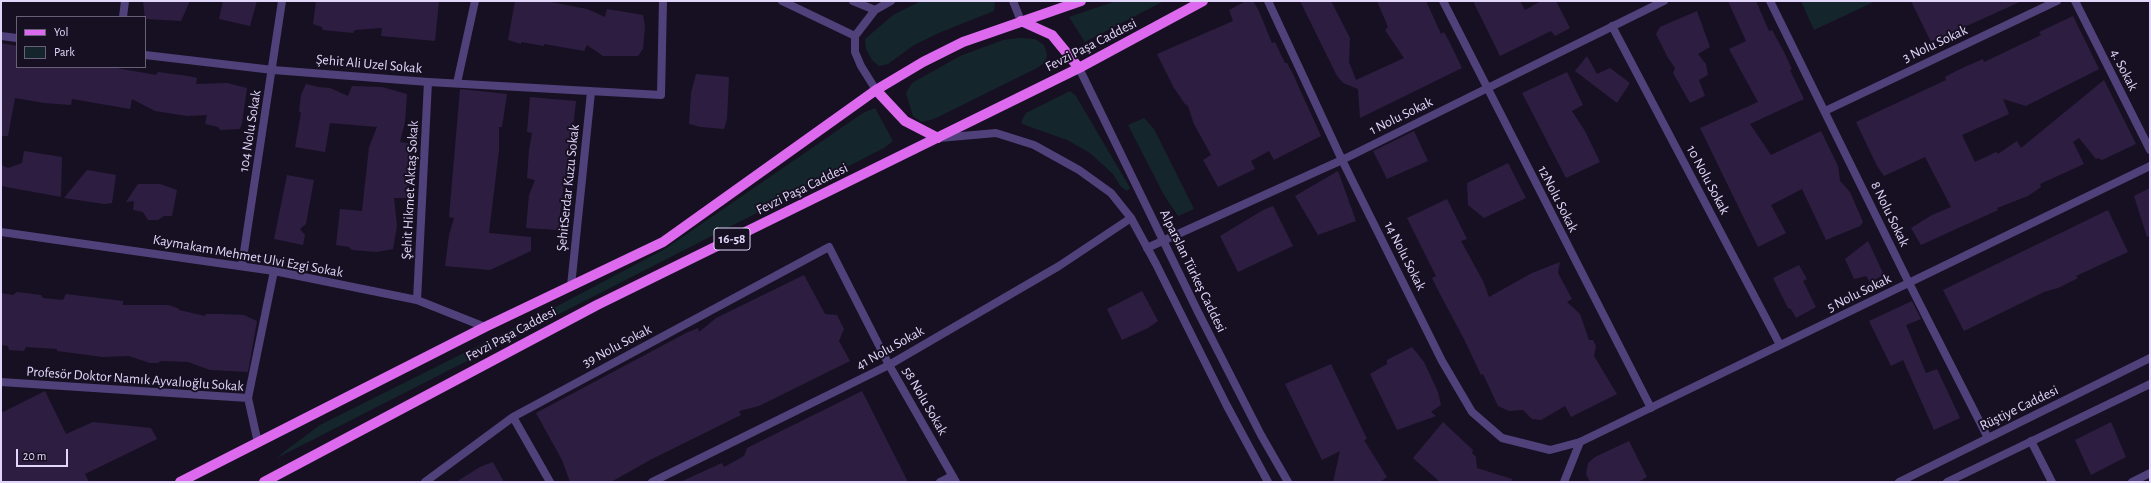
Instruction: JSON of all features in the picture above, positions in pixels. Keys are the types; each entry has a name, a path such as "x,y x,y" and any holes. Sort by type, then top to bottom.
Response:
{"main road":[{"name":"Fevzi Paşa Caddesi","path":"180,482 485,327 663,242 876,90 923,62 963,42 1081,1"},
{"name":"Fevzi Paşa Caddesi","path":"264,482 597,305 1079,68 1203,1"},
{"path":"1021,21 1052,35 1079,68"},
{"path":"876,90 905,121 938,138"}],"street":[{"path":"123,16 125,1"},
{"name":"104 Nolu Sokak","path":"242,265 282,1"},
{"path":"457,83 475,1"},
{"name":"Şehit Ali Uzel Sokak","path":"146,55 272,70 428,82 661,95 663,1"},
{"path":"782,1 855,36"},
{"path":"853,1 875,10"},
{"path":"876,90 860,66 855,52 855,36 875,10 891,1"},
{"path":"1013,1 1021,21"},
{"name":"14 Nolu Sokak","path":"1268,1 1342,160 1442,361 1472,412 1502,438 1550,450 1580,442"},
{"name":"12Nolu Sokak","path":"1443,1 1650,408"},
{"name":"1 Nolu Sokak","path":"1147,248 1342,160 1664,1"},
{"name":"8 Nolu Sokak","path":"1770,1 1909,283 1988,438"},
{"name":"3 Nolu Sokak","path":"1825,111 2057,1"},
{"name":"4. Sokak","path":"2075,1 2150,150"},
{"name":"10 Nolu Sokak","path":"1612,26 1780,346"},
{"path":"1,36 16,38"},
{"name":"Alparslan Türkeş Caddesi","path":"1079,68 1198,312 1261,434 1288,482"},
{"name":"Şehit Hikmet Aktaş Sokak","path":"418,300 428,82"},
{"name":"ŞehitSerdar Kuzu Sokak","path":"571,286 591,92"},
{"name":"Alparslan Türkeş Caddesi","path":"938,138 996,133 1034,145 1079,170 1111,193 1131,218 1156,264 1227,406 1268,482"},
{"name":"5 Nolu Sokak","path":"1580,442 2150,166"},
{"name":"41 Nolu Sokak","path":"652,482 889,365 1059,266 1131,218"},
{"name":"Kaymakam Mehmet Ulvi Ezgi Sokak","path":"1,232 242,265 274,271 418,300 485,327"},
{"name":"58 Nolu Sokak","path":"829,246 889,365 954,479"},
{"name":"39 Nolu Sokak","path":"425,482 513,417 829,246"},
{"path":"248,398 274,271"},
{"name":"Rüştiye Caddesi","path":"1899,482 2150,358"},
{"name":"Profesör Doktor Namık Ayvalıoğlu Sokak","path":"1,382 248,398 258,443"},
{"path":"1947,482 2150,384"},
{"path":"513,417 550,482"},
{"path":"2031,441 2052,482"},
{"path":"1564,482 1580,442"},
{"path":"2132,482 2150,473"},
{"path":"940,482 954,479"}],"green space":[{"path":"921,1 995,1 994,11 941,32 914,45 888,64 879,66 872,60 866,49 865,39 893,15"},
{"path":"1116,1 1164,1 1085,42 1069,17"},
{"path":"1801,1 1876,1 1814,30"},
{"path":"1018,38 1035,39 1044,45 1047,54 1046,62 1037,68 934,119 922,122 913,116 906,93 912,83 960,56 1003,40"},
{"path":"1070,91 1076,96 1130,188 1127,191 1121,187 1113,174 1090,153 1067,140 1022,124 1022,120 1026,113"},
{"path":"875,108 893,141 884,148 277,458 320,425 548,311 665,249 863,113"},
{"path":"1144,118 1154,129 1194,209 1178,216 1164,195 1128,125"}],"building":[{"path":"143,1 190,1 181,21 146,19 146,16 145,16"},
{"path":"223,1 257,1 250,26 219,19"},
{"path":"316,1 439,1 435,41 381,36 382,28 355,30 353,33 323,30 322,27 313,24"},
{"path":"515,1 546,1 587,9 605,17 607,9 643,15 645,26 643,49 638,56 603,56 587,45 584,51 544,44 544,46 521,42 521,44 508,40"},
{"path":"1246,1 1253,1 1258,9 1272,43 1275,42 1285,63 1287,63 1292,72 1321,136 1274,160 1269,151 1251,161 1255,169 1218,187 1203,160 1211,155 1194,124 1188,106 1174,88 1157,54 1233,21 1229,10"},
{"path":"1300,1 1331,1 1350,38 1349,62 1356,80 1404,58 1385,30 1388,27 1377,1 1426,1 1441,34 1444,32 1462,68 1360,118 1358,89 1343,83 1337,76"},
{"path":"1473,1 1520,1 1525,10 1541,1 1556,1 1570,28 1555,36 1551,31 1500,56"},
{"path":"1728,1 1756,1 1769,31 1772,30 1784,52 1792,69 1790,70 1804,99 1750,124 1771,155 1821,131 1838,166 1840,181 1850,192 1863,222 1860,226 1826,240 1802,189 1771,205 1786,233 1758,247 1700,128 1758,102 1729,49 1746,41"},
{"path":"1911,1 2022,1 1931,42"},
{"path":"1697,11 1710,47 1698,54 1706,64 1708,75 1699,80 1705,96 1690,103 1673,73 1675,68 1668,58 1656,34 1660,27"},
{"path":"2073,16 2099,69 2026,106 2003,99 2009,114 1962,135 1975,162 1996,152 1998,154 2017,141 2021,148 2104,80 2136,144 2102,160 2098,158 2096,159 2079,138 2073,142 2084,164 2040,184 2041,187 2028,196 1997,208 1998,210 1921,245 1911,228 1932,215 1951,207 1925,157 1884,176 1877,166 1856,122 1946,80 1945,77 1958,70 1983,59 1984,62 2041,35 2039,32"},
{"path":"1,43 16,46 16,68 117,68 156,75 158,72 188,76 197,78 196,84 227,83 247,88 240,129 220,130 218,127 205,124 207,115 187,116 155,111 132,99 130,109 72,99 71,105 44,103 15,98 8,136 1,136"},
{"path":"1587,56 1597,74 1610,68 1630,83 1617,103 1575,71"},
{"path":"1567,72 1583,105 1572,111 1585,131 1600,162 1566,178 1522,93"},
{"path":"696,74 729,77 727,119 724,129 701,127 689,124 691,93"},
{"path":"306,84 330,88 348,96 352,86 382,87 407,94 405,122 400,142 413,144 408,198 394,198 397,226 393,249 377,252 352,250 349,247 336,245 340,209 362,211 369,147 377,127 330,123 325,152 295,147 301,113 299,111 301,95"},
{"path":"460,89 507,94 502,127 499,127 499,150 489,233 531,237 531,251 490,270 445,266 449,235 454,218 449,217"},
{"path":"530,97 576,101 568,171 566,183 564,183 558,230 526,228 529,195 535,180 527,178 532,133 527,132"},
{"path":"1414,131 1428,161 1387,179 1373,151"},
{"path":"24,151 62,157 61,197 1,186 1,165 8,168 22,163"},
{"path":"1508,163 1526,198 1484,218 1468,205 1467,183"},
{"path":"87,170 116,175 112,203 104,204 64,198"},
{"path":"1338,171 1356,221 1318,235 1295,196"},
{"path":"287,175 314,180 306,224 300,229 305,235 303,245 274,239"},
{"path":"138,184 160,184 177,190 172,216 164,216 158,220 148,220 143,212 133,210 134,201 126,202"},
{"path":"2150,188 2150,236 2147,237 2134,196"},
{"path":"1447,199 1467,239 1461,241 1483,281 1489,297 1532,273 1560,262 1558,273 1572,299 1567,302 1580,314 1589,340 1593,340 1596,346 1594,356 1617,394 1571,417 1565,406 1541,420 1532,419 1523,410 1509,411 1498,406 1483,374 1481,375 1432,278 1436,276 1407,218"},
{"path":"1273,206 1293,246 1238,272 1220,236 1263,210"},
{"path":"2108,210 2128,252 2076,276 2078,278 2058,288 2044,292 1964,331 1943,290"},
{"path":"1868,241 1884,275 1870,282 1866,276 1854,279 1845,259"},
{"path":"1799,265 1807,279 1803,281 1816,307 1796,318 1791,309 1788,308 1773,278"},
{"path":"804,275 825,314 837,315 844,329 839,341 850,361 759,406 739,411 741,415 652,459 611,482 570,482 562,460 536,413 686,333 698,328 699,332 716,318"},
{"path":"1142,291 1158,321 1148,328 1122,340 1107,309"},
{"path":"17,292 41,295 43,298 63,300 66,294 123,301 123,305 168,305 178,308 179,310 205,316 206,314 244,315 257,321 248,372 210,370 188,362 161,361 158,363 150,363 129,356 103,357 57,351 57,349 26,347 24,351 9,350 8,346 1,345 1,293 13,295"},
{"path":"1912,301 1921,319 1906,325 1926,373 1937,369 1960,418 1934,430 1903,360 1891,366 1869,321"},
{"path":"1412,347 1424,362 1438,392 1441,405 1431,412 1436,416 1397,430 1370,374 1387,364 1387,360"},
{"path":"1331,364 1367,439 1364,440 1387,477 1380,482 1333,482 1340,451 1322,460 1285,384"},
{"path":"45,391 66,434 93,422 151,428 157,439 85,474 89,482 1,482 1,413"},
{"path":"862,391 908,482 680,482 722,463 724,467 744,456 747,448"},
{"path":"1443,422 1473,450 1472,453 1476,457 1477,468 1512,479 1511,482 1440,482 1413,458"},
{"path":"2111,422 2126,457 2091,475 2075,440"},
{"path":"1629,441 1647,477 1638,482 1590,482 1586,474 1588,463 1595,457"},
{"path":"493,462 504,482 456,482 480,467"}]}
